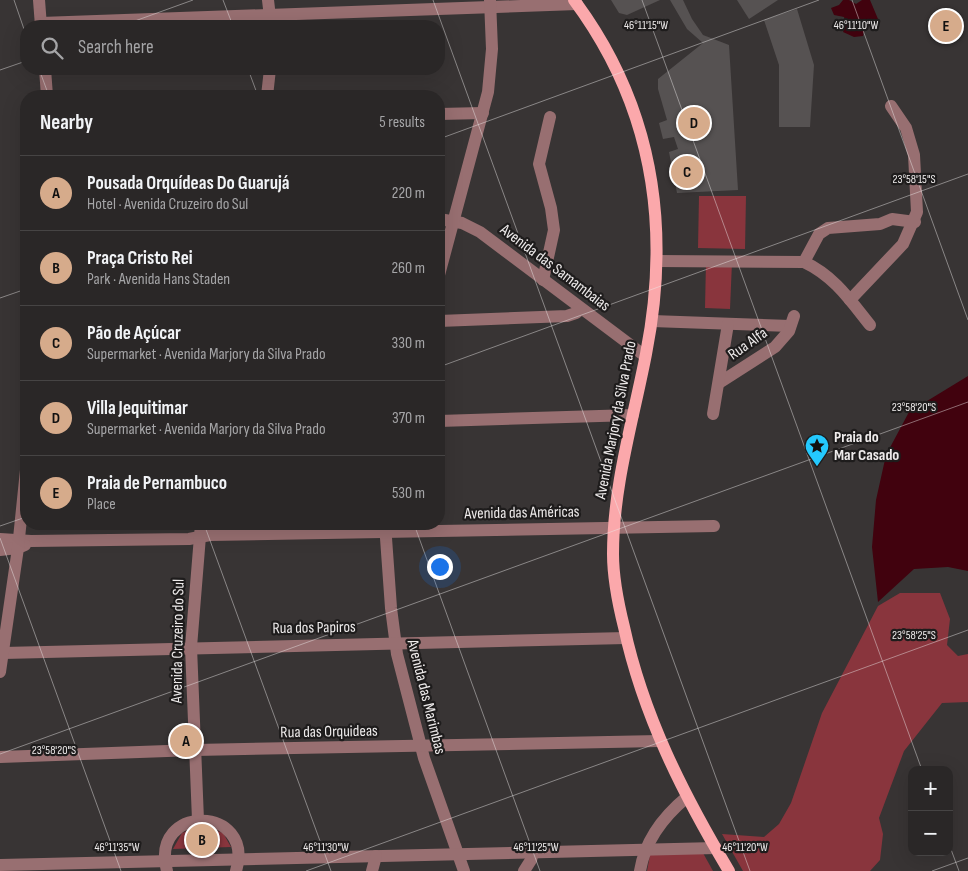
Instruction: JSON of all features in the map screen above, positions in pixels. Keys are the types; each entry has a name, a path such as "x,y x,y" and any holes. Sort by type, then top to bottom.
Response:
{"main road":[{"name":"Avenida Marjory da Silva Prado","path":"576,2 618,74 638,122 654,196 658,235 652,320 646,356 621,465 614,528 615,585 638,685 659,741 687,797 729,871"}],"street":[{"path":"39,0 41,20"},
{"path":"268,0 271,20"},
{"path":"294,20 490,3 576,2"},
{"path":"445,251 483,113 491,71 490,3"},
{"path":"45,75 47,90"},
{"path":"268,90 270,75"},
{"path":"850,300 903,244 915,222 918,204 914,155 906,128 891,106"},
{"path":"445,114 483,113"},
{"path":"543,280 554,230 552,208 539,164 550,117"},
{"name":"Avenida das Samambaias","path":"445,219 453,220 480,232 646,356"},
{"path":"804,262 819,234 828,228 880,224 892,219 915,222"},
{"path":"657,261 804,262 827,274 870,325"},
{"path":"445,321 568,316 581,309"},
{"name":"Rua Alfa","path":"652,320 728,324 792,321 775,347 719,383"},
{"name":"Rua Alfa","path":"712,414 728,324"},
{"path":"445,421 633,415"},
{"name":"Avenida das Américas","path":"445,527 614,528 714,526"},
{"path":"0,672 23,543 24,530"},
{"name":"Avenida Cruzeiro do Sul","path":"198,820 191,647 200,530"},
{"name":"Avenida das Américas","path":"0,539 23,543 199,538 210,535 319,530"},
{"name":"Avenida das Marimbas","path":"385,530 395,643 421,747 456,853 464,871"},
{"name":"Avenida das Américas","path":"0,550 23,543"},
{"name":"Rua dos Papiros","path":"3,653 626,638"},
{"name":"Rua das Orquideas","path":"0,757 195,750 659,741"},
{"path":"640,871 646,850 662,821 687,797"},
{"path":"166,866 165,849 169,838 177,829 186,823 210,820 227,830 238,846 239,858 236,871"},
{"path":"0,864 99,867 166,866 239,858 716,848"},
{"path":"524,871 531,860 533,852"},
{"path":"372,871 376,856"}],"shaded area":[{"path":"843,0 849,0 856,4 862,0 870,0 878,19 865,24 863,36 854,37 843,32 846,24 844,17 834,15 831,8 839,5"},
{"path":"699,196 746,196 745,249 698,248"},
{"path":"706,262 732,262 730,309 705,308"},
{"path":"968,376 968,571 948,567 914,569 878,602 872,547 876,500 886,455 909,412"},
{"path":"900,593 940,593 950,619 947,645 958,656 968,654 968,702 942,703 904,751 879,818 883,834 880,860 870,871 743,871 722,834 764,837 779,824 791,803 822,713 878,606"},
{"path":"200,825 223,833 231,847 173,849 182,833"},
{"path":"703,853 713,871 647,871 650,855"}],"building":[{"path":"611,0 660,0 627,15 619,13"},
{"path":"670,0 683,0 692,19 703,35 729,45 738,190 677,193 669,152 678,149 674,137 663,139 659,123 667,120 658,89 658,79 703,43 687,29"},
{"path":"737,0 778,0 749,19"},
{"path":"797,9 814,65 810,127 779,127 779,65 764,20"}],"place":[{"name":"Praia de Pernambuco","path":"946,26"},
{"name":"Villa Jequitimar","path":"694,123"},
{"name":"Pão de Açúcar","path":"687,172"},
{"name":"Praia do Mar Casado","path":"817,467"},
{"name":"Pousada Orquídeas Do Guarujá","path":"186,741"},
{"name":"Praça Cristo Rei","path":"202,840"}]}
